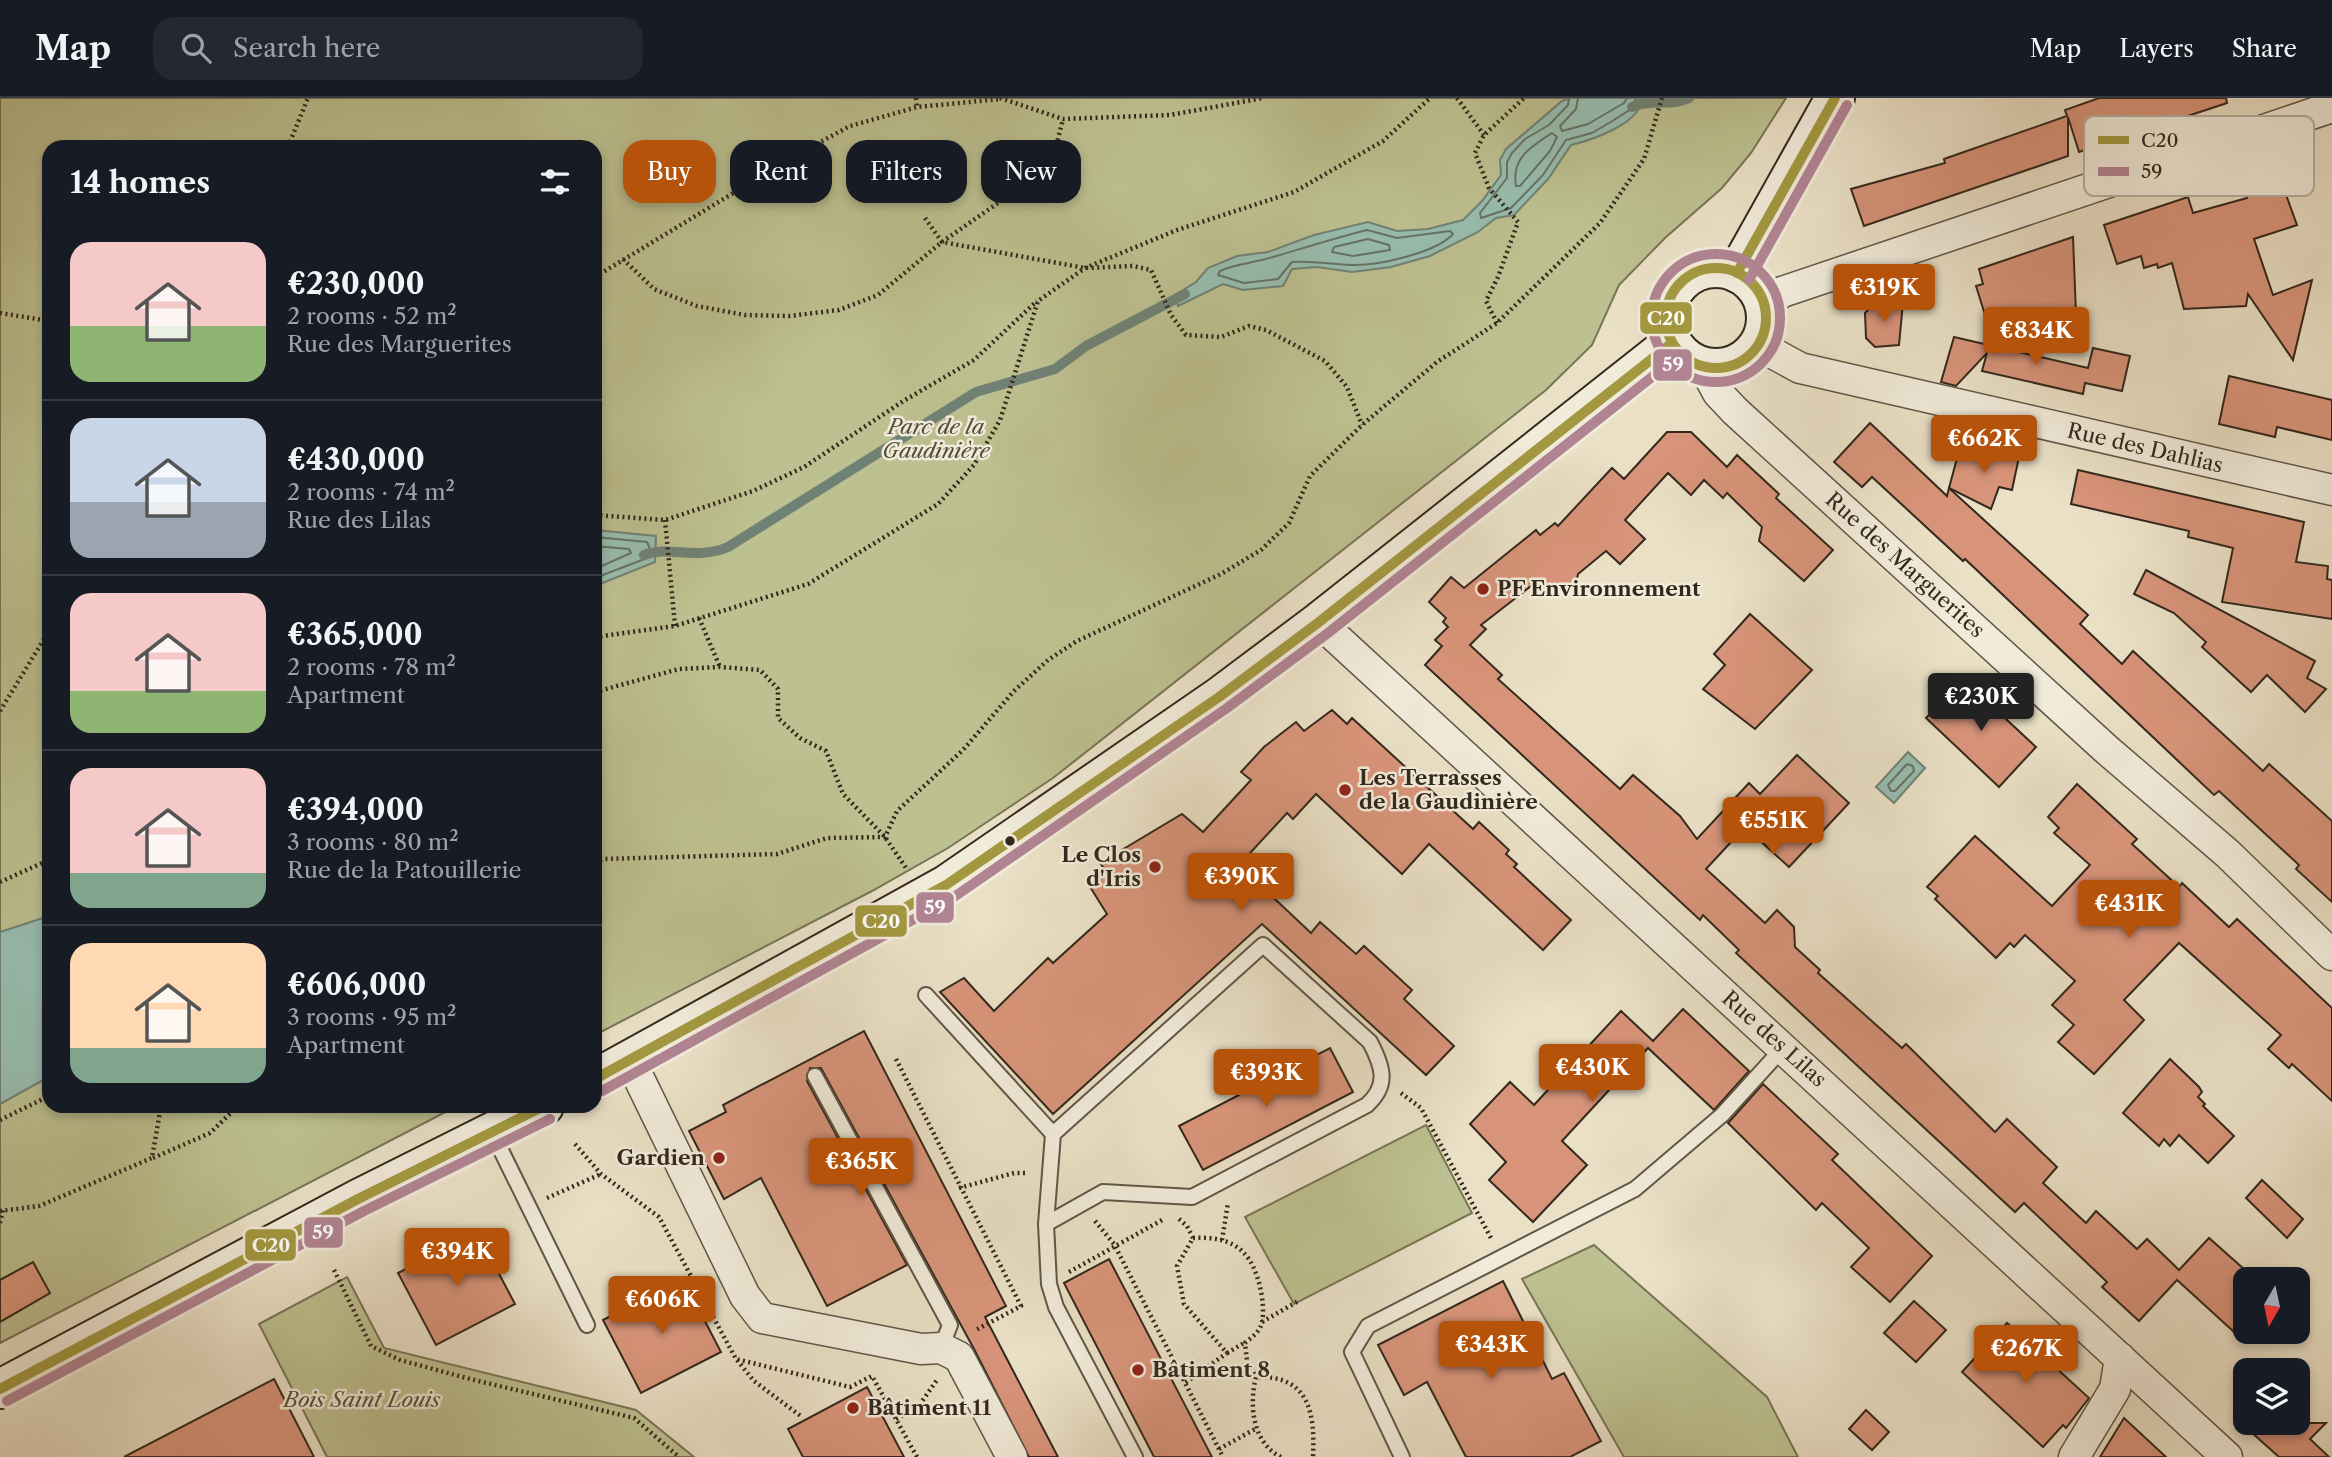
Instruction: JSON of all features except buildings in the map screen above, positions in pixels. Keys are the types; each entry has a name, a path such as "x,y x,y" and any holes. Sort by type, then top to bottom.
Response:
{"street":[{"path":"1737,273 1835,98"},
{"path":"2305,116 2332,107"},
{"path":"1764,306 1782,292 2084,190"},
{"path":"1706,268 1737,273 1759,292 1764,306 1766,319 1758,345 1735,364 1720,368 1704,367 1680,354 1666,328 1665,312 1678,284 1706,268"},
{"path":"602,1075 946,885 1219,697 1319,622 1672,343"},
{"name":"Rue des Dahlias","path":"1758,345 1800,368 2332,490"},
{"name":"Rue des Marguerites","path":"1704,367 1718,393 1735,411 2096,740 2228,854 2332,955"},
{"name":"Rue des Lilas","path":"1319,622 2227,1457"},
{"path":"630,1060 745,1296 762,1318 921,1349 941,1348 959,1357 1012,1457"},
{"path":"0,1389 358,1199 531,1113"},
{"path":"2074,1457 2115,1389 2120,1358"}],"lane":[{"path":"1046,1224 1103,1192 1192,1197 1367,1105 1378,1095 1384,1081 1381,1062 1370,1042 1263,945 1053,1134 1046,1224 1049,1284 1056,1307 1135,1457"},
{"path":"926,995 1053,1134"},
{"path":"1402,1457 1352,1352 1368,1326 1635,1189 1722,1115 1784,1047"},
{"path":"815,1076 950,1325 941,1348"},
{"path":"492,1133 587,1325"}],"path":[{"path":"291,140 308,98"},
{"path":"916,98 917,107"},
{"path":"602,272 850,126 917,107 1000,99 1063,119 1170,115 1263,98"},
{"path":"602,516 665,520 753,491 804,467 905,400 974,360 1038,301 1085,268 1177,230 1294,192 1382,141 1430,98"},
{"path":"1457,98 1483,135"},
{"path":"1497,323 1486,301 1498,277 1518,222 1489,188 1475,153 1483,135 1524,98"},
{"path":"885,837 897,811 964,750 1014,691 1048,660 1076,642 1222,574 1261,550 1289,523 1310,476 1362,425 1437,362 1497,323 1600,223 1644,159 1662,98"},
{"path":"623,259 654,289 697,306 746,315 789,316 839,310 878,295 942,242 1051,166 1063,119"},
{"path":"925,218 942,242 1085,268 1133,266 1151,270 1171,315 1186,335 1221,337 1249,326 1266,330 1325,361 1347,387 1362,425"},
{"path":"602,635 675,626 808,584 939,503 985,446 1000,420 1038,301"},
{"path":"0,313 42,320"},
{"path":"665,520 675,626"},
{"path":"699,618 720,667"},
{"path":"0,711 42,642"},
{"path":"602,690 680,669 720,667 760,670 778,689 778,718 800,738 826,751 843,794 885,837 910,876"},
{"path":"602,859 777,853 827,838 885,837"},
{"path":"0,882 42,863"},
{"path":"896,1059 1021,1306 975,1330"},
{"path":"1384,1081 1421,1108 1502,1257"},
{"path":"0,1120 42,1099"},
{"path":"152,1158 160,1113"},
{"path":"0,1223 2,1211 39,1206 211,1133 231,1113"},
{"path":"959,1188 1014,1173 1050,1172"},
{"path":"527,1206 601,1174"},
{"path":"1018,1299 1172,1214 1187,1226 1193,1238"},
{"path":"1193,1238 1211,1237 1228,1242 1245,1253 1255,1272 1262,1322"},
{"path":"1193,1238 1177,1266 1184,1304 1227,1353"},
{"path":"1114,1244 1223,1457"},
{"path":"334,1270 371,1346 400,1360 447,1373 634,1418 679,1457"},
{"path":"1185,1383 1245,1343 1256,1334 1262,1322 1300,1300"},
{"path":"1245,1343 1247,1361 1256,1377 1252,1405 1257,1428 1261,1440 1281,1457"},
{"path":"736,1359 754,1381 802,1417"},
{"path":"872,1376 916,1457"},
{"path":"1256,1377 1271,1376 1286,1382 1310,1405 1315,1421 1313,1457"},
{"path":"896,1419 918,1407 937,1380"},
{"path":"1219,1449 1257,1428"}],"green space":[{"name":"Parc de la Gaudinière","path":"0,98 1786,98 1751,153 1722,188 1665,238 1619,285 1592,345 1546,390 1053,778 948,848 872,891 602,1031 602,140 42,140 42,1113 444,1113 0,1343"},
{"path":"1426,1125 1472,1213 1294,1304 1245,1217"},
{"path":"1594,1245 1767,1397 1798,1457 1624,1457 1522,1279"},
{"name":"Bois Saint Louis","path":"347,1277 384,1348 636,1410 694,1457 327,1457 259,1324"}],"water":[{"path":"1571,98 1642,98 1640,107 1625,123 1603,135 1571,145 1548,179 1514,215 1496,218 1478,232 1430,256 1391,267 1352,272 1317,267 1292,269 1283,286 1243,290 1223,284 1178,306 1175,295 1196,282 1208,268 1237,256 1268,252 1314,235 1368,222 1397,231 1428,229 1463,220 1482,201 1501,175 1500,160 1506,149 1562,101"},
{"path":"602,531 656,536 655,562 602,583"},
{"path":"1908,752 1925,768 1894,803 1876,787"},
{"path":"42,918 42,1081 0,1104 0,932"}],"waterway":[{"path":"1632,107 1689,98"},
{"path":"644,555 654,552 705,553 728,547 976,392 1055,369 1086,346 1185,294"}],"transit line":[{"name":"C20","path":"1737,273 1835,98"},
{"name":"59","path":"1749,280 1847,105"},
{"name":"59","path":"1716,254 1740,259 1761,273 1775,294 1780,318 1775,342 1761,363 1740,377 1716,382 1692,377 1671,363 1657,342 1652,318 1657,294 1671,273 1692,259 1716,254"},
{"name":"C20","path":"1716,268 1744,276 1758,290 1766,318 1758,346 1744,360 1716,368 1688,360 1674,346 1666,318 1674,290 1688,276 1716,268"},
{"name":"C20","path":"602,1075 946,885 1219,697 1319,622 1672,343"},
{"name":"59","path":"602,1091 954,897 1227,708 1328,633 1681,354"},
{"name":"C20","path":"0,1389 358,1199 530,1113"},
{"name":"59","path":"7,1401 364,1211 550,1119"}],"place":[{"name":"PF Environnement","path":"1483,589"},
{"name":"Les Terrasses de la Gaudinière","path":"1345,790"},
{"name":"Le Clos d'Iris","path":"1155,867"},
{"name":"Gardien","path":"719,1158"},
{"name":"Bâtiment 8","path":"1138,1370"},
{"name":"Bâtiment 11","path":"853,1408"}]}
